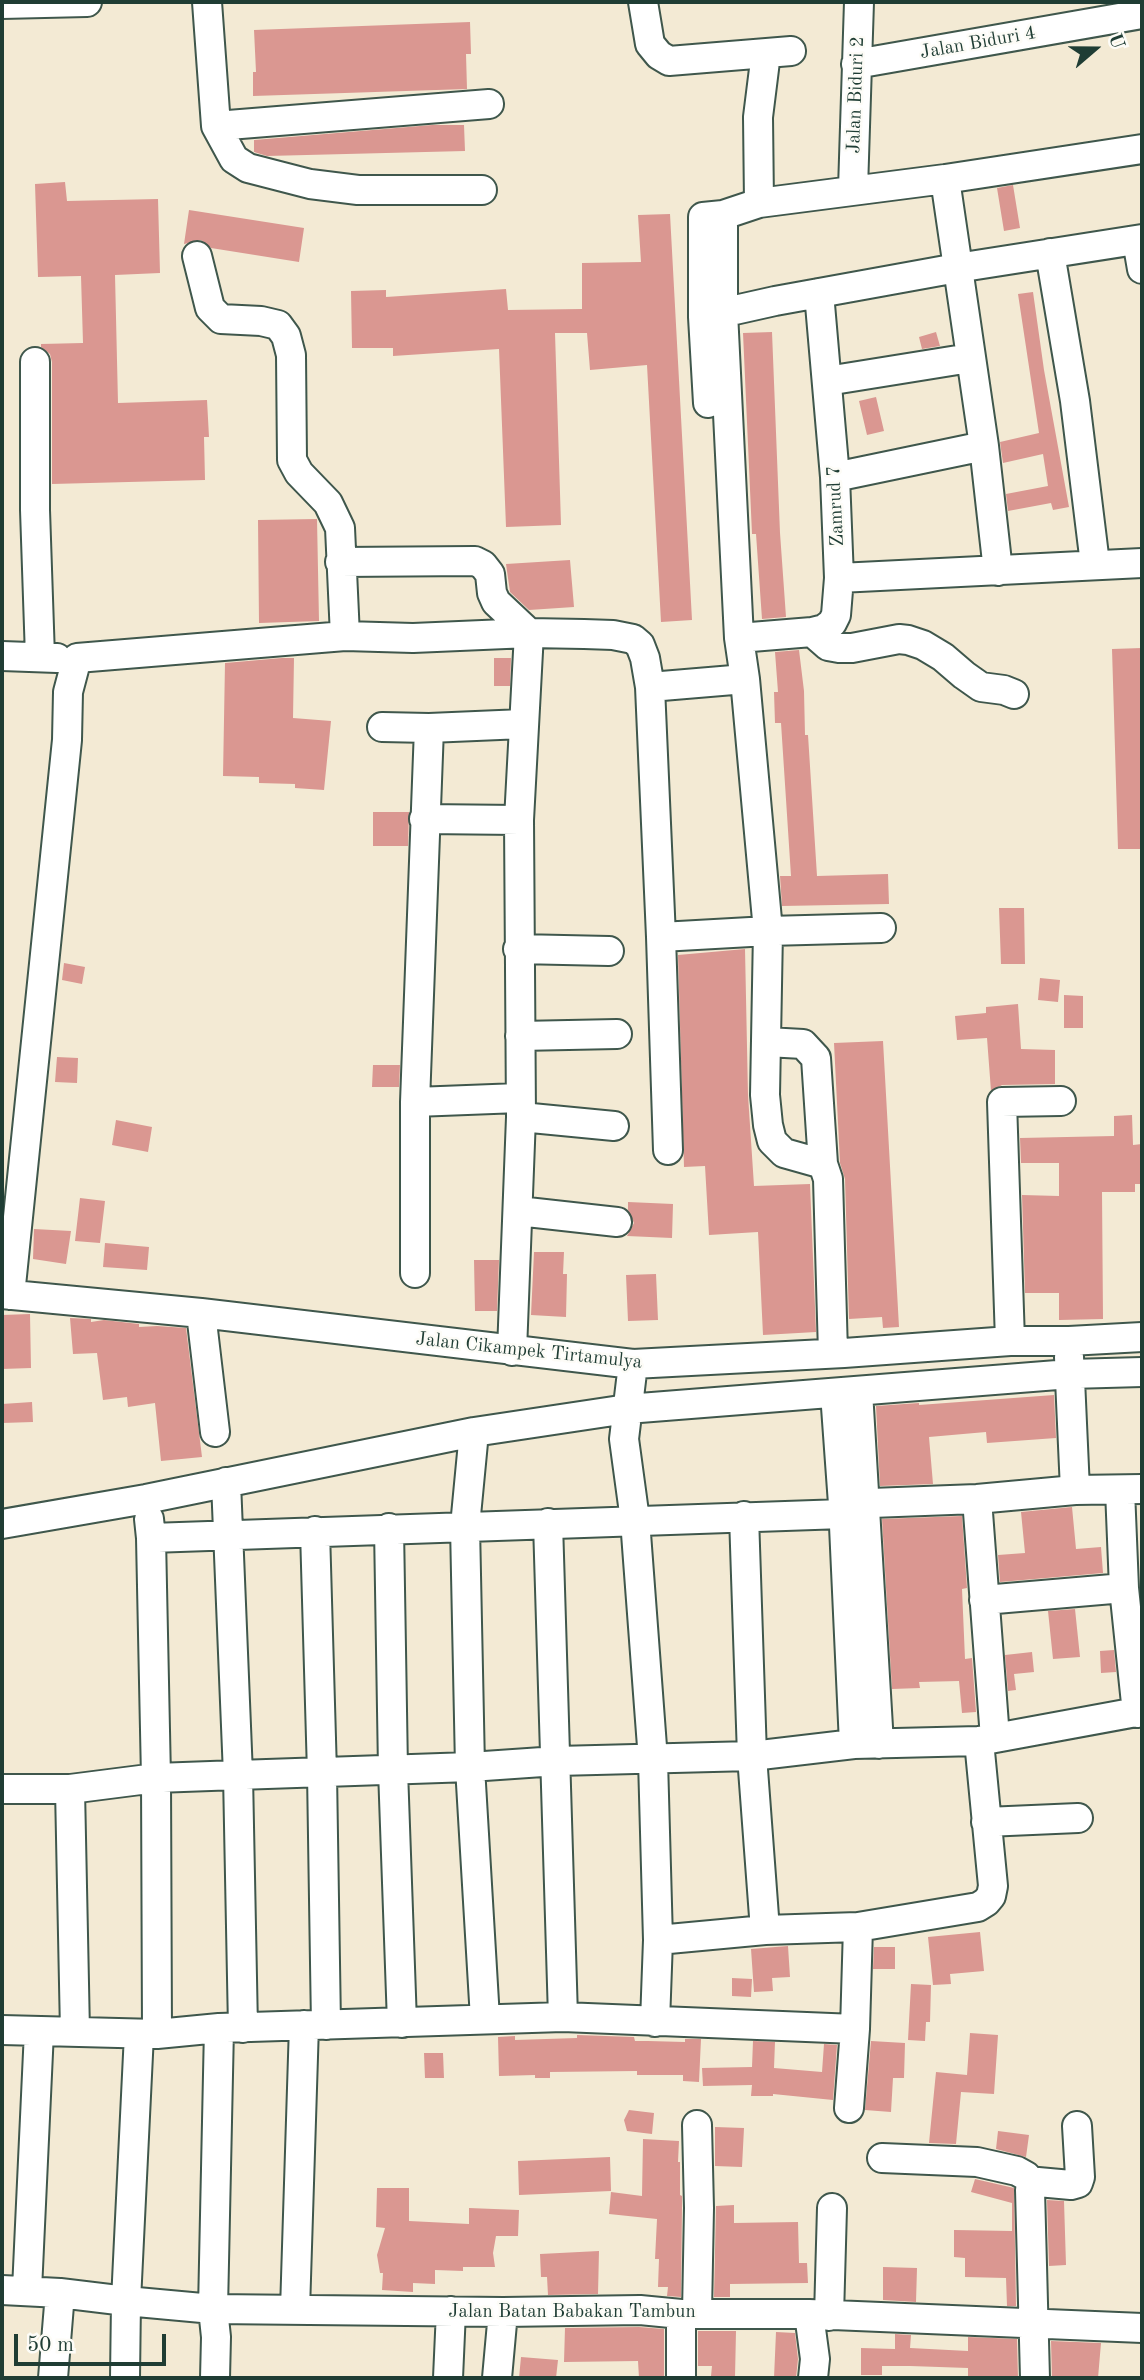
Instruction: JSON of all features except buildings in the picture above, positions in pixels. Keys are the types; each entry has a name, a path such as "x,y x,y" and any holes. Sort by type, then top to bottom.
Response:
{"street":[{"path":"2,4 88,2"},
{"path":"207,2 216,126 234,159 248,168 310,184 358,190 482,190"},
{"path":"643,2 650,44 659,55 669,61 778,52 758,117 759,203"},
{"name":"Jalan Biduri 2","path":"853,189 859,2"},
{"name":"Jalan Biduri 4","path":"856,64 1142,14"},
{"path":"216,126 489,104"},
{"path":"823,1164 784,1153 772,1141 768,1125 765,1095 768,931 713,315 723,215 759,203 945,179 1142,149"},
{"path":"945,179 984,446 998,571"},
{"path":"713,315 957,268 1139,239 1142,269"},
{"path":"1050,253 1075,401 1095,564"},
{"path":"197,256 210,308 221,319 261,321 278,325 286,336 291,355 292,460 299,473 328,503 340,528 345,636"},
{"name":"Zamrud 7","path":"812,632 824,629 832,623 836,615 839,578 835,477 819,293"},
{"path":"827,381 970,358"},
{"path":"35,362 35,510 40,657"},
{"path":"835,477 984,446"},
{"path":"340,562 475,561 483,565 490,574 496,603 528,633 519,820 520,1108 512,1351"},
{"path":"839,578 1142,563"},
{"path":"650,687 812,632 828,646 839,648 908,640 943,657 981,687 1014,694"},
{"path":"2,656 77,658 345,636 413,638 528,633 613,635 633,639 640,645 645,658 650,687 662,937 668,1150"},
{"path":"6,1294 66,740 68,692 77,658"},
{"path":"382,727 523,724"},
{"path":"415,1273 415,1102 429,728"},
{"path":"424,819 519,820"},
{"path":"662,937 881,928"},
{"path":"518,948 609,951"},
{"path":"520,1036 617,1034"},
{"path":"767,1042 803,1044 816,1058 823,1164 828,1179 839,1353 847,1392 850,1507 866,1744"},
{"path":"1010,1341 1002,1102 1061,1101"},
{"path":"415,1102 520,1108 614,1126"},
{"path":"518,1211 617,1222"},
{"name":"Jalan Cikampek Tirtamulya","path":"6,1294 201,1312 633,1364 1010,1341 1142,1337"},
{"path":"201,1312 215,1432"},
{"path":"1069,1341 1075,1490"},
{"path":"633,1364 624,1431 624,1452 635,1520 653,1760 658,1940 655,2022"},
{"path":"2,1524 146,1499 474,1432 627,1409 1070,1374 1142,1372"},
{"path":"474,1432 465,1526 470,1767 485,2019"},
{"path":"215,2378 216,2337 213,2309 231,2028 238,1775 226,1482"},
{"path":"2,1789 70,1789 156,1778 470,1767 557,1761 752,1756 866,1744 987,1740 1140,1712 1125,1588 1131,1489 1075,1490 744,1516 151,1538"},
{"path":"125,2378 126,2301 148,2034 156,1778 151,1538 146,1499"},
{"path":"658,1940 765,1930 858,1927 978,1907 986,1902 993,1886 986,1822 984,1600 976,1499"},
{"path":"744,1516 752,1756 765,1930"},
{"path":"548,1523 563,2017"},
{"path":"389,1528 393,1770 402,2022"},
{"path":"295,2310 315,2025 322,1773 314,1531"},
{"path":"984,1600 1125,1588"},
{"path":"70,1789 75,2032"},
{"path":"986,1822 1077,1818"},
{"path":"849,2108 858,1927"},
{"path":"2,2030 148,2034 231,2028 563,2017 855,2029"},
{"path":"14,2290 38,2031"},
{"path":"681,2378 699,2208 697,2125"},
{"path":"1035,2378 1030,2190 1033,2184 1038,2182 1071,2185 1078,2183 1080,2177 1077,2126"},
{"path":"882,2158 977,2162 1017,2171 1033,2184"},
{"path":"813,2378 832,2208"},
{"name":"Jalan Batan Babakan Tambun","path":"14,2290 60,2292 213,2309 503,2312 640,2310 689,2314 819,2315 1142,2328"},
{"path":"53,2378 60,2292"},
{"path":"448,2378 451,2311"},
{"path":"497,2378 503,2312"}]}
